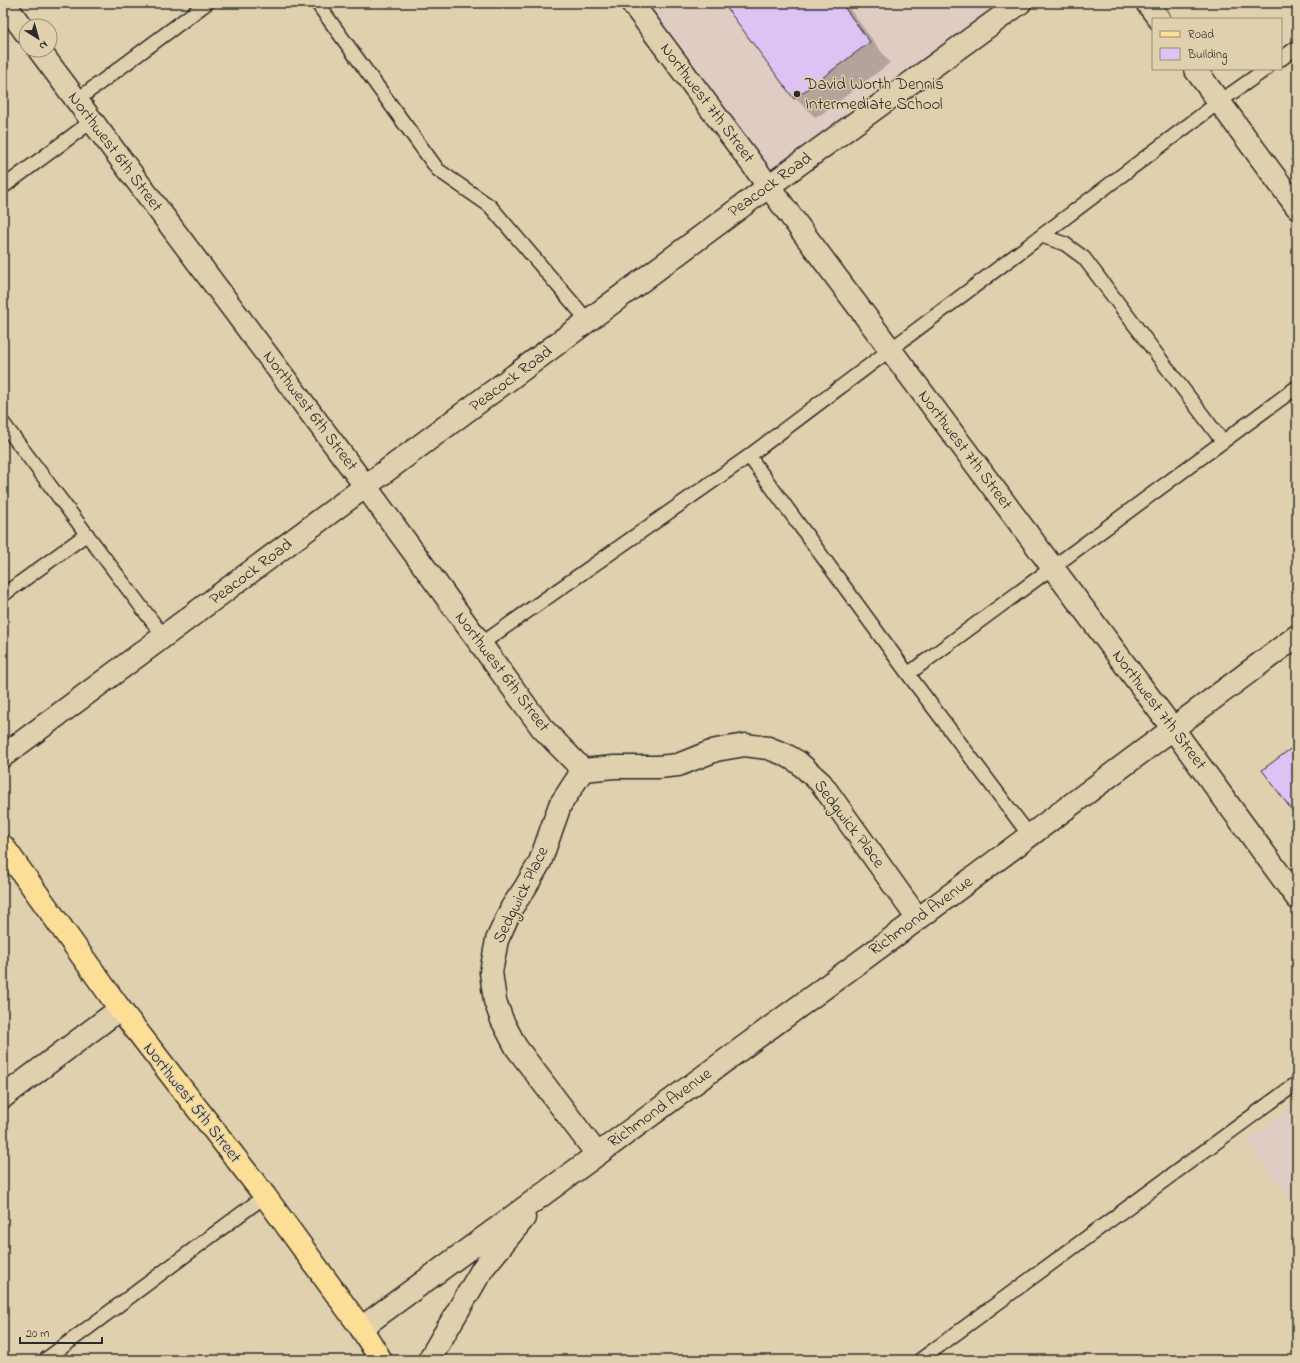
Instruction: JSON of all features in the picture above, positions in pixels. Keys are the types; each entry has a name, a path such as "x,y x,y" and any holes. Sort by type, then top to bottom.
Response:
{"main road":[{"name":"Northwest 5th Street","path":"3,846 120,1009 265,1196 361,1328 381,1360"}],"street":[{"path":"4,3 18,21"},
{"name":"Northwest 7th Street","path":"632,3 1053,567 1297,898"},
{"name":"Peacock Road","path":"3,756 768,186 1020,3"},
{"path":"1147,3 1158,18"},
{"name":"Northwest 6th Street","path":"45,58 366,487 542,728 583,770"},
{"path":"1196,70 1297,207"},
{"name":"Richmond Avenue","path":"361,1328 918,919 1297,636"},
{"name":"Sedgwick Place","path":"597,1154 516,1047 502,1020 495,1001 491,972 497,940 512,907 540,862 560,804 583,770 614,767 658,767 678,765 716,750 745,745 768,748 784,754 798,762 821,783 918,919"},
{"path":"3,1097 120,1009"},
{"name":"Richmond Avenue","path":"429,1360 483,1268 543,1194"}],"lane":[{"path":"76,100 207,3"},
{"path":"316,3 438,170 490,206 588,321"},
{"path":"1282,58 1297,47"},
{"path":"481,644 749,456 1265,70"},
{"path":"3,187 92,121"},
{"path":"1042,236 1065,244 1084,258 1223,442"},
{"path":"908,674 1297,387"},
{"path":"3,423 164,637"},
{"path":"749,456 908,674 1030,836"},
{"path":"3,595 87,534"},
{"path":"920,1360 1297,1083"},
{"path":"45,1360 265,1196"}],"shaded area":[{"name":"David Worth Dennis Intermediate School","path":"632,3 1020,3 769,186"},
{"path":"1297,1103 1297,1211 1246,1141"}],"building":[{"name":"David Worth Dennis Intermediate School","path":"723,3 841,3 870,42 794,99"},
{"path":"1297,744 1297,817 1262,770"}],"place":[{"name":"David Worth Dennis Intermediate School","path":"797,94"}]}
